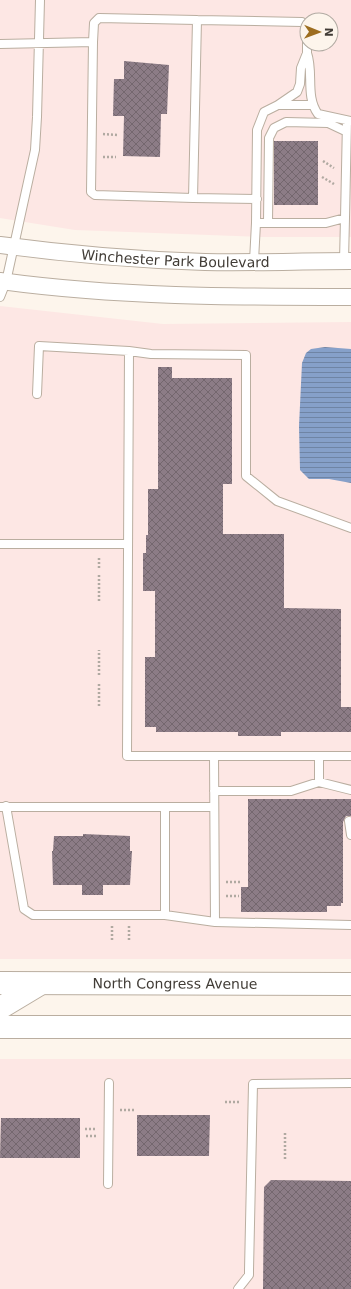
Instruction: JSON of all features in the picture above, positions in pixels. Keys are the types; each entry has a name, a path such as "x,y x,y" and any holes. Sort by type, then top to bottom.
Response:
{"main road":[{"name":"North Congress Avenue","path":"0,983 351,984"},
{"path":"0,1008 41,983"},
{"path":"0,1027 351,1027"}],"street":[{"name":"Winchester Park Boulevard","path":"7,246 85,255 207,262 347,261"},
{"path":"3,282 82,291 207,298 351,297"}],"lane":[{"path":"0,297 7,246 35,150 40,0"},
{"path":"257,199 95,195 91,192 94,23 99,18 299,22"},
{"path":"193,198 197,20"},
{"path":"0,44 94,42"},
{"path":"307,53 310,63 311,105 318,114 349,121 345,131 345,218 347,261"},
{"path":"254,261 257,199 257,130 264,112 278,105 297,92 300,84 301,68 307,53"},
{"path":"278,105 311,105"},
{"path":"268,222 269,138 274,128 286,122 328,123 345,131"},
{"path":"256,222 326,223 345,218"},
{"path":"37,394 39,346 129,351 151,354 246,355 246,476 277,501 351,528"},
{"path":"129,351 128,756 351,756"},
{"path":"0,544 128,544"},
{"path":"214,756 215,922"},
{"path":"319,756 319,782"},
{"path":"214,791 291,791 319,782 350,790 350,800"},
{"path":"214,807 3,807 24,909 33,915 165,915 215,922 351,924"},
{"path":"165,807 165,915"},
{"path":"349,822 351,835"},
{"path":"108,1184 109,1083"},
{"path":"238,1289 249,1275 253,1084 351,1083"}],"path":[{"path":"102,134 117,134"},
{"path":"102,157 116,157"},
{"path":"323,161 338,170"},
{"path":"322,177 338,186"},
{"path":"99,554 99,568"},
{"path":"99,576 99,601"},
{"path":"99,650 99,675"},
{"path":"99,683 99,706"},
{"path":"225,882 240,882"},
{"path":"225,896 239,896"},
{"path":"128,940 129,925"},
{"path":"112,926 112,940"},
{"path":"225,1102 244,1102"},
{"path":"119,1110 134,1110"},
{"path":"85,1129 98,1129 98,1136 86,1136"},
{"path":"285,1132 285,1159"}],"shaded area":[{"path":"0,0 351,0 351,237 262,237 75,230 0,218"},
{"path":"0,306 163,324 351,322 351,959 0,959"},
{"path":"0,1059 351,1059 351,1289 0,1289"}],"water":[{"path":"325,347 351,349 351,483 329,479 309,479 300,470 299,426 302,363 306,353 311,349"}],"building":[{"path":"124,61 169,65 167,114 161,114 160,157 123,156 124,116 113,116 114,79 124,79"},
{"path":"274,141 318,141 318,205 274,205"},
{"path":"158,367 172,367 172,378 232,378 232,484 223,484 223,534 284,534 284,608 341,609 341,707 351,707 351,732 281,732 281,736 238,736 238,732 156,732 156,727 145,727 145,657 155,657 155,591 143,591 143,553 146,553 146,535 148,535 148,489 158,489"},
{"path":"248,799 351,799 351,816 346,816 343,822 343,903 341,903 341,906 327,906 327,912 241,912 241,887 248,887"},
{"path":"83,834 130,836 130,851 132,851 130,885 103,885 103,895 82,895 82,885 53,885 52,851 54,836 83,836"},
{"path":"137,1115 210,1115 209,1156 137,1156"},
{"path":"1,1118 80,1118 80,1158 0,1158"},
{"path":"271,1180 351,1181 351,1289 263,1289 264,1187"}]}
